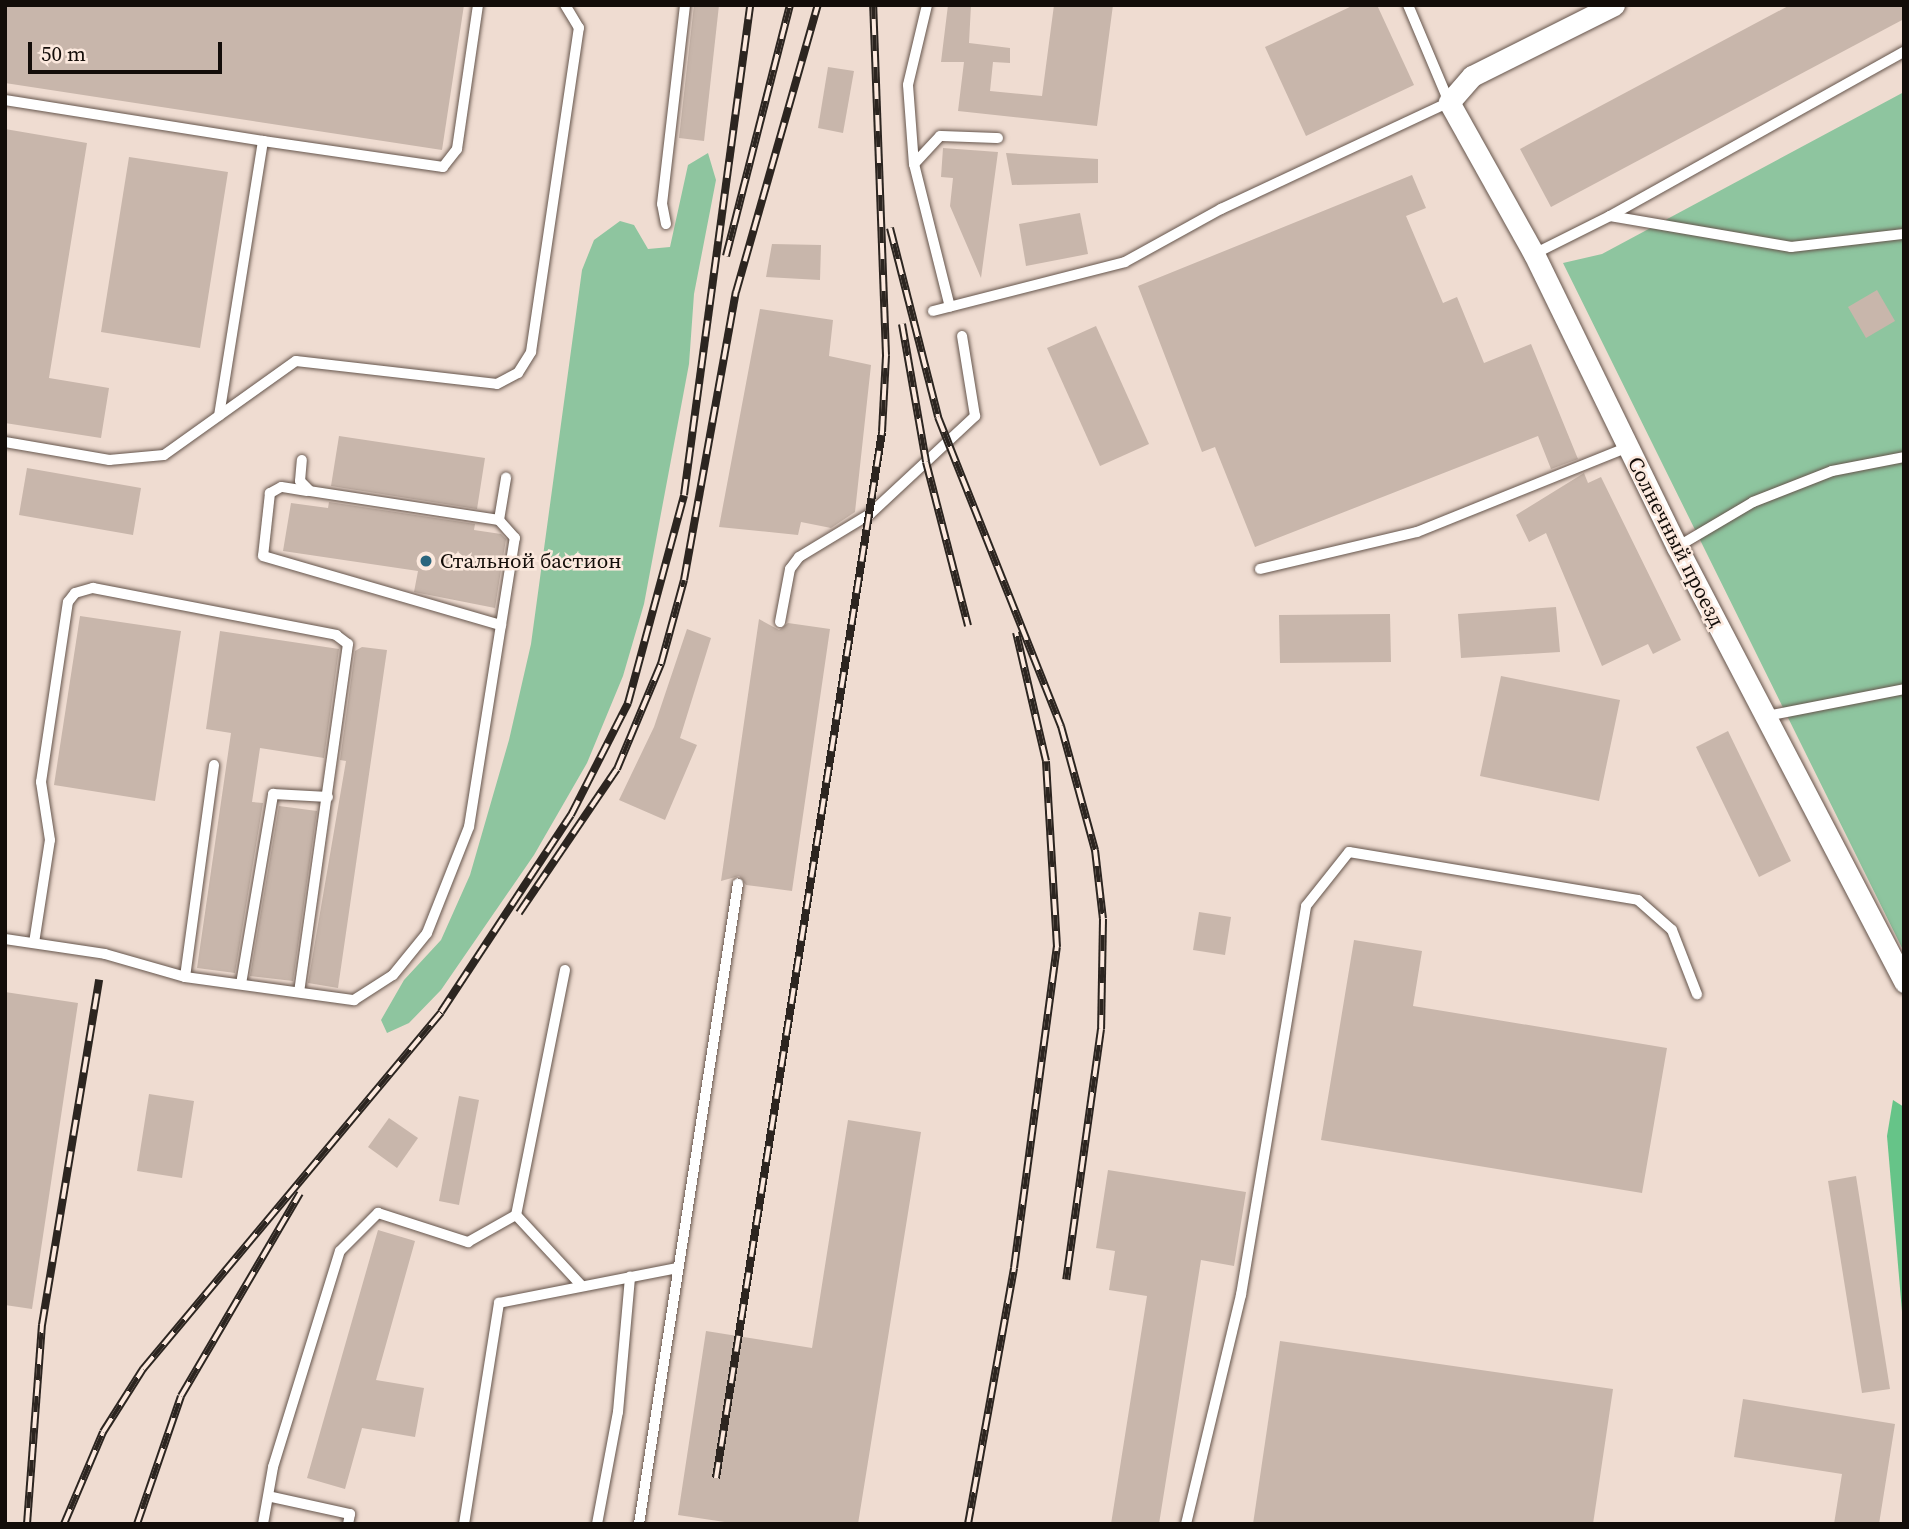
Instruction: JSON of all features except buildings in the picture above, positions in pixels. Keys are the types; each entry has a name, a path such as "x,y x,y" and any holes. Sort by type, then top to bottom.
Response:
{"street":[{"path":"1449,102 1472,76 1614,5"},
{"name":"Солнечный проезд","path":"1449,102 1534,254 1677,547 1904,982"}],"lane":[{"path":"5,100 443,167 457,149 478,5"},
{"path":"5,442 109,460 164,455 296,361 497,384 518,373 531,352 579,28 565,5"},
{"path":"666,224 662,204 685,5"},
{"path":"926,5 908,85 914,164 950,307"},
{"path":"933,311 1125,262 1449,102 1408,5"},
{"path":"1534,254 1610,216 1904,52"},
{"path":"914,164 940,136 998,138"},
{"path":"219,415 263,141"},
{"path":"1610,216 1791,247 1904,234"},
{"path":"780,622 790,569 799,557 870,514 975,416 962,336"},
{"path":"1260,569 1417,532 1628,447"},
{"path":"1677,547 1753,502 1809,480 1904,457"},
{"path":"302,460 300,481 310,491"},
{"path":"499,520 506,478"},
{"path":"5,939 141,962 185,976 354,1000 393,975 427,933 469,827 516,538 499,520 281,487 270,493 263,556 501,625"},
{"path":"34,943 50,841 41,782 68,603 83,589 343,638 349,655 299,992"},
{"path":"1767,716 1904,689"},
{"path":"185,976 214,765"},
{"path":"241,984 273,794 328,797"},
{"path":"1186,1524 1241,1295 1306,906 1349,852 1638,900 1672,930 1698,995"},
{"path":"639,1524 738,884"},
{"path":"263,1524 272,1497 273,1467 340,1251 378,1213 468,1242 516,1215 565,970"},
{"path":"516,1215 582,1286"},
{"path":"464,1524 499,1303 678,1268"},
{"path":"597,1524 618,1412 630,1277"},
{"path":"272,1497 350,1514 348,1524"}],"green space":[{"path":"1904,92 1904,952 1563,263 1602,254"},
{"path":"708,153 716,180 694,294 689,364 644,604 623,676 587,763 534,855 441,990 409,1023 387,1033 381,1020 404,980 441,940 470,875 509,740 531,644 582,270 594,240 620,221 634,225 648,249 670,247 688,165"},
{"path":"1893,1100 1904,1107 1904,1335 1887,1136"}],"railway":[{"path":"64,1524 103,1432 143,1369 441,1012 571,815 628,703 684,495 750,5"},
{"path":"726,256 790,5"},
{"path":"519,913 617,769 661,664 684,580 736,292 818,5"},
{"path":"716,1478 882,432 886,355 873,5"},
{"path":"890,228 938,417 1061,726 1095,850 1103,919 1101,1029 1066,1280"},
{"path":"902,324 926,462 968,626"},
{"path":"968,1524 1014,1268 1057,947 1046,761 1016,632"},
{"path":"27,1524 42,1325 99,980"},
{"path":"137,1524 181,1396 300,1193"}],"place":[{"name":"Стальной бастион","path":"426,561"}]}
